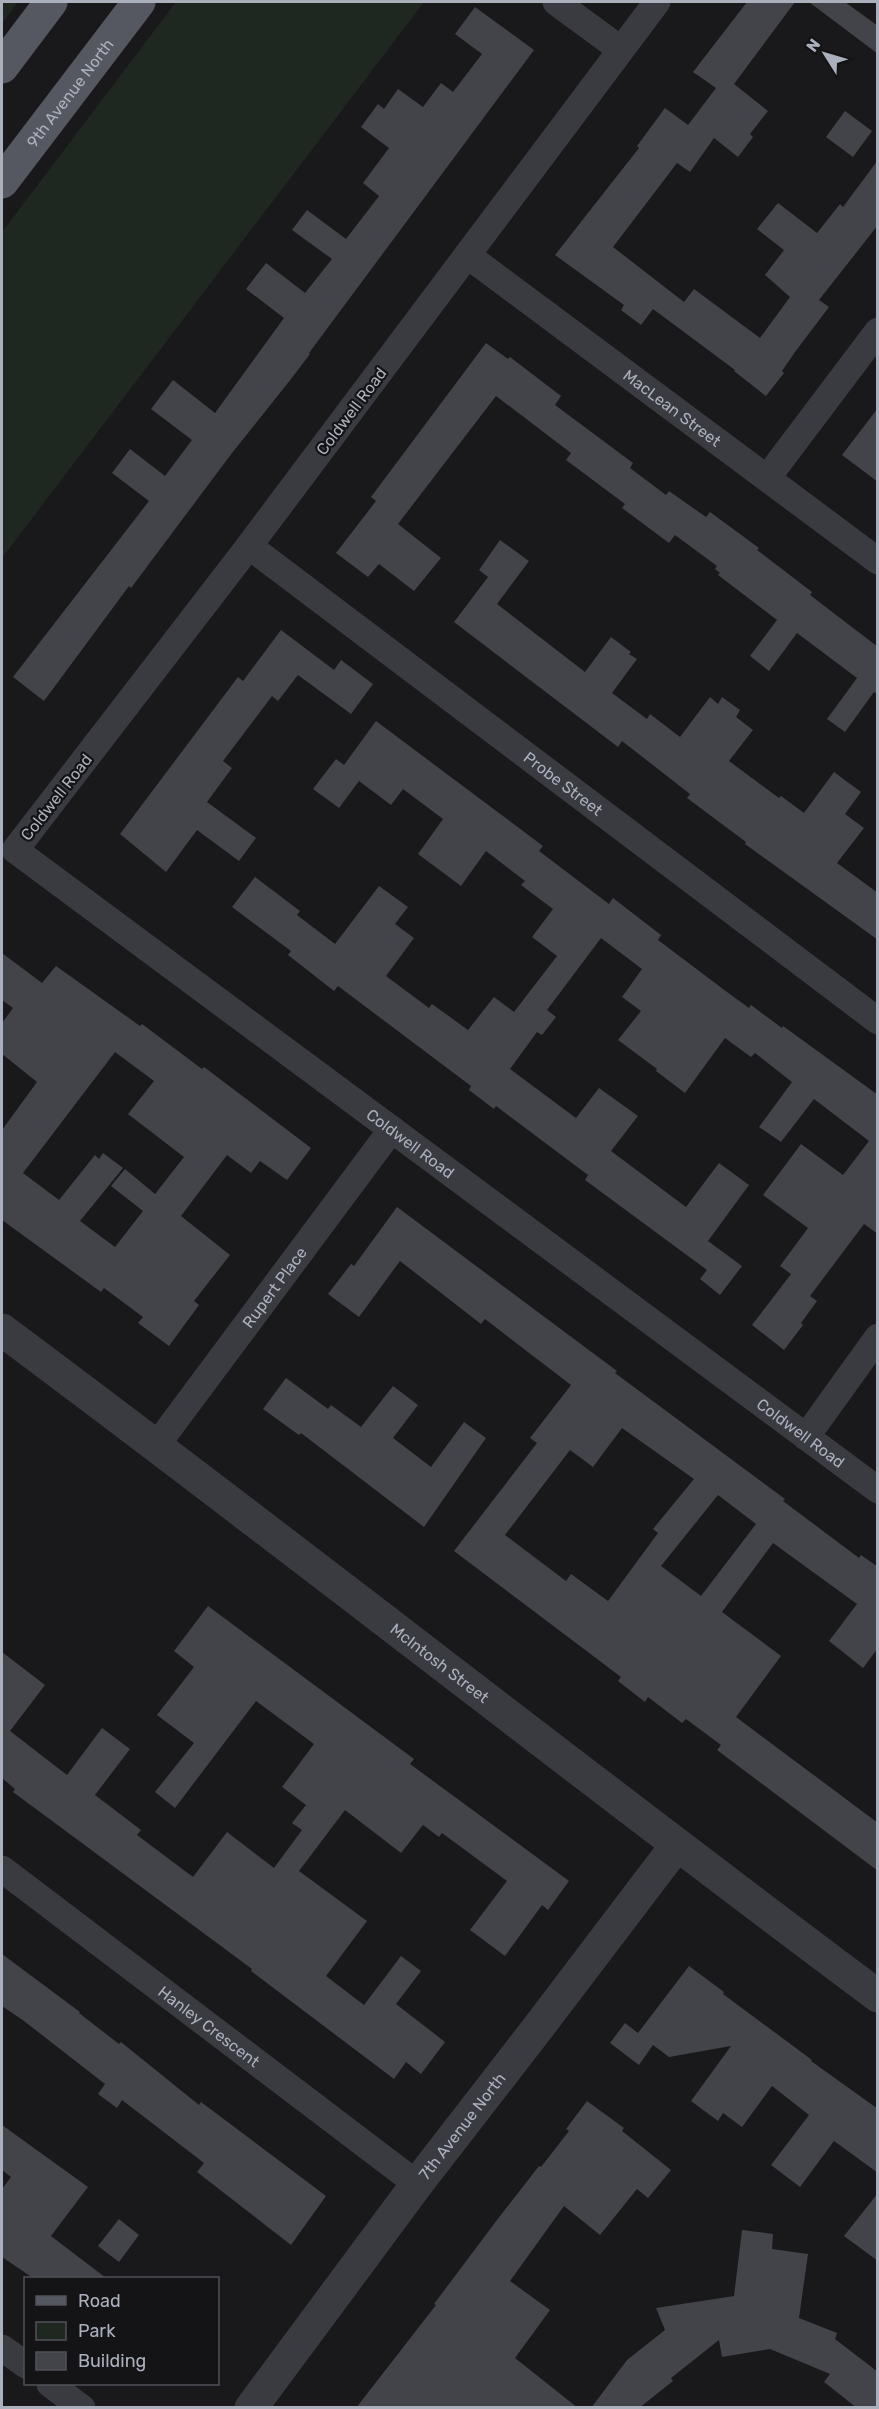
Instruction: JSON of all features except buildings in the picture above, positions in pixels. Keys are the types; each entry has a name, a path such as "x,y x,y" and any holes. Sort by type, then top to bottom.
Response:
{"main road":[{"path":"2,67 51,2"},
{"name":"9th Avenue North","path":"2,182 139,2"}],"street":[{"path":"556,2 620,49"},
{"name":"Coldwell Road","path":"657,2 249,546 15,850 878,1490"},
{"name":"MacLean Street","path":"467,255 878,561"},
{"path":"767,478 878,331"},
{"name":"Probe Street","path":"249,546 878,1021"},
{"name":"Rupert Place","path":"156,1446 392,1129"},
{"name":"McIntosh Street","path":"2,1330 676,1846 878,1996"},
{"path":"806,1437 878,1337"},
{"name":"7th Avenue North","path":"251,2408 417,2184 676,1846"},
{"name":"Hanley Crescent","path":"2,1869 417,2184"},
{"path":"2,2348 24,2364"},
{"path":"51,2385 82,2408"}],"green space":[{"path":"2,2 18,2 2,23"},
{"path":"176,2 424,2 2,558 2,232"}]}
